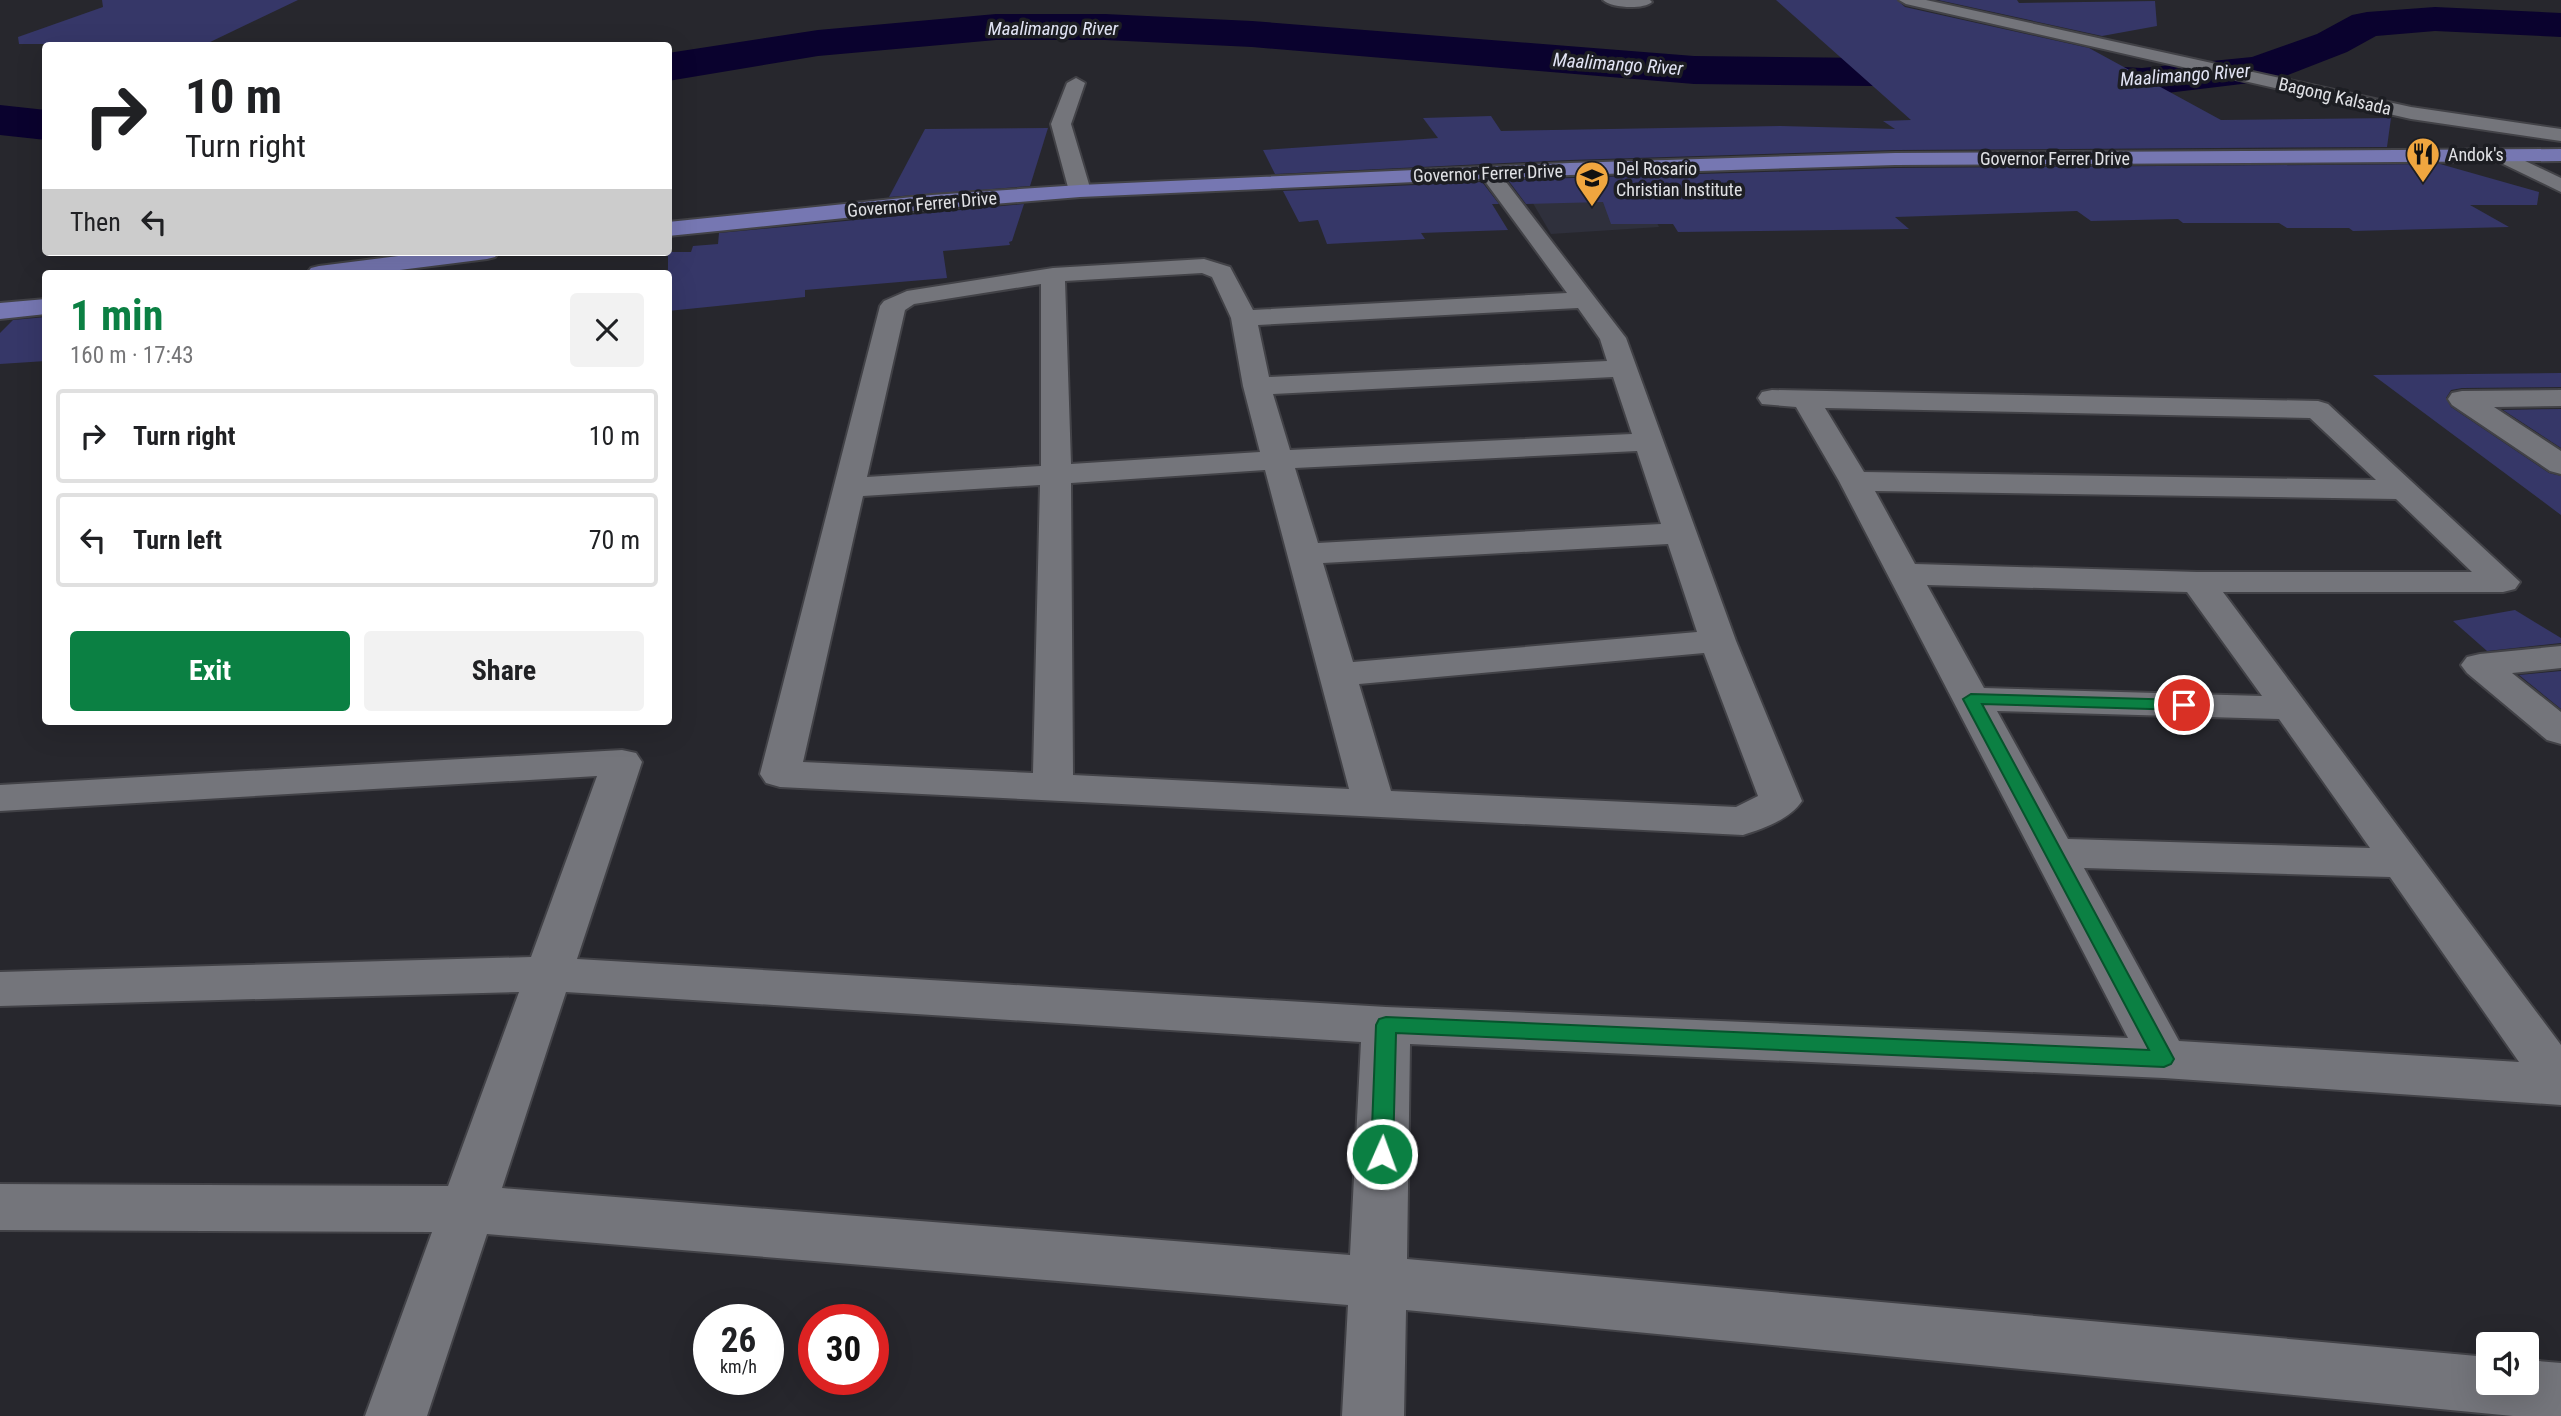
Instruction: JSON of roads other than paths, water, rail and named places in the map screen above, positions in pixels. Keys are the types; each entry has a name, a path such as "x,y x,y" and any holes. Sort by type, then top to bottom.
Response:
{"main road":[{"name":"Governor Ferrer Drive","path":"672,229 932,202 1080,191 1868,159 2536,155 2559,141"},
{"path":"343,270 455,256"},
{"path":"0,312 42,307"}],"street":[{"path":"1610,0 1644,2"},
{"name":"Bagong Kalsada","path":"1906,0 2412,113 2559,141"},
{"path":"1076,83 1061,124 1080,191"},
{"path":"2535,114 2559,141"},
{"path":"2536,155 2561,167"},
{"path":"2502,156 2561,186"},
{"path":"1374,804 1257,386 1244,318 1222,272 1204,266 1053,275 907,298 893,306 780,774 1374,804 1743,821 1781,801 1718,640 1613,338 1489,173"},
{"path":"1052,788 1056,475 1053,275"},
{"path":"1244,318 1585,300"},
{"path":"1257,386 1623,368"},
{"path":"1905,574 2197,582 2503,582 2318,410 1789,398 1854,481 2164,1059"},
{"path":"2561,398 2462,399 2561,465"},
{"path":"849,488 1277,460 1649,442"},
{"path":"1854,481 2403,490"},
{"path":"1304,554 1681,533"},
{"path":"2197,582 2291,708 2561,1084"},
{"path":"1338,676 1718,640"},
{"path":"2561,657 2480,665 2561,732"},
{"path":"1971,699 2291,708"},
{"path":"0,798 622,762 396,1416"},
{"path":"2054,853 2403,863"},
{"path":"0,989 549,974 1386,1025 2164,1059 2561,1084"},
{"path":"1373,1416 1386,1025"},
{"path":"0,1208 467,1209 1377,1283 2561,1392"}],"waterway":[{"name":"Maalimango River","path":"672,66 818,43 996,27 1105,27 1252,34 1694,70 1965,73 2142,82 2259,70 2332,43 2367,24 2435,19 2561,25"},
{"name":"Maalimango River","path":"0,120 42,125"}],"place":[{"name":"Andok's","path":"2423,184"},
{"name":"Del Rosario Christian Institute","path":"1592,208"}]}
